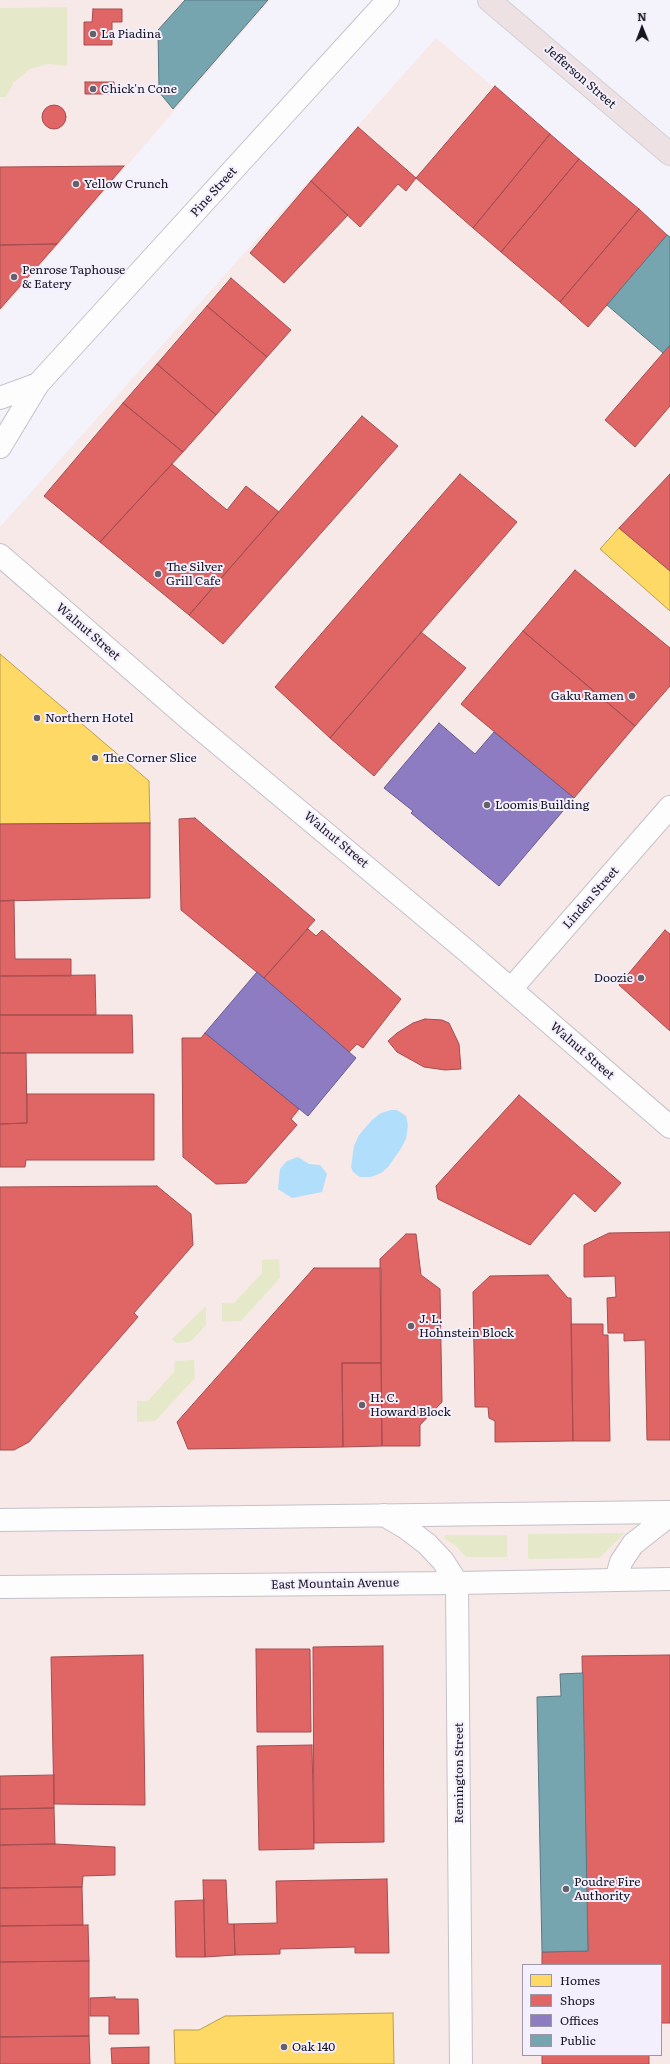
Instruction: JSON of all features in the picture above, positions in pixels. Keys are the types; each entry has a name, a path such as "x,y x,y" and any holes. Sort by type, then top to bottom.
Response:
{"highway":[{"name":"Jefferson Street","path":"490,0 670,154"}],"street":[{"name":"Pine Street","path":"0,446 38,384 388,0"},
{"name":"Pine Street","path":"0,398 38,384"},
{"name":"Walnut Street","path":"0,555 190,720 333,838 511,989 670,1127"},
{"name":"Linden Street","path":"511,989 670,806"},
{"path":"0,1520 384,1515 670,1514"},
{"path":"616,1580 621,1562 633,1544 670,1514"},
{"path":"384,1515 406,1528 427,1544 443,1561 457,1583"},
{"name":"East Mountain Avenue","path":"0,1587 457,1583 670,1579"},
{"name":"Remington Street","path":"457,1583 461,2064"}],"shaded area":[{"path":"0,0 270,0 0,313"},
{"path":"436,38 670,237 670,2064 0,2064 0,527"}],"green space":[{"path":"67,7 67,66 48,64 30,69 14,82 6,97 0,97 0,8"},
{"path":"279,1259 280,1278 241,1321 222,1322 222,1303 234,1303 262,1273 262,1260"},
{"path":"206,1306 206,1325 190,1342 176,1343 172,1339"},
{"path":"194,1360 195,1378 155,1421 137,1422 137,1401 148,1401 174,1372 175,1361"},
{"path":"625,1533 599,1558 528,1558 528,1534"},
{"path":"445,1535 507,1535 507,1557 466,1557 455,1545 444,1538"}],"water":[{"path":"397,1110 406,1116 408,1125 406,1139 388,1167 381,1173 371,1177 360,1177 353,1172 351,1167 354,1146 359,1135 372,1120 381,1113"},
{"path":"298,1157 309,1164 320,1165 327,1174 322,1192 292,1198 278,1189 280,1169 287,1161"}],"building: Homes":[{"path":"619,528 670,571 670,611 600,549"},
{"name":"Northern Hotel","path":"0,654 149,781 150,823 0,824"},
{"name":"Oak 140","path":"393,2013 394,2064 175,2064 174,2030 199,2030 225,2016"}],"building: Shops":[{"path":"93,9 122,9 122,22 112,22 112,45 84,45 84,22 92,22"},
{"path":"85,82 114,82 114,94 85,94"},
{"path":"495,86 550,134 473,228 416,178"},
{"path":"54,105 63,108 66,117 63,126 54,129 45,126 42,117 45,108"},
{"path":"358,127 416,178 406,191 398,184 360,227 311,181"},
{"path":"550,134 579,159 501,252 473,228"},
{"path":"579,159 639,209 560,302 501,252"},
{"path":"124,166 57,244 0,245 0,167"},
{"path":"311,181 348,215 284,283 250,253"},
{"path":"639,209 667,235 588,327 560,302"},
{"name":"Penrose Taphouse & Eatery","path":"57,244 0,309 0,245"},
{"path":"231,278 291,330 267,357 207,306"},
{"path":"207,306 267,357 216,415 157,364"},
{"path":"670,345 670,406 635,447 605,420"},
{"path":"157,364 216,415 183,452 123,403"},
{"path":"123,403 183,452 100,542 44,496"},
{"path":"362,416 398,446 223,644 189,615"},
{"path":"172,464 227,510 246,486 279,512 189,615 100,542"},
{"path":"460,474 517,522 330,738 275,687"},
{"path":"670,474 670,571 619,528"},
{"path":"575,570 670,648 670,686 635,726 523,631"},
{"path":"523,631 635,726 574,798 461,704"},
{"path":"421,632 466,668 374,776 330,738"},
{"path":"195,818 315,920 264,978 181,910 179,819"},
{"path":"150,823 150,898 0,901 0,824"},
{"path":"14,900 15,959 71,959 71,976 0,976 0,901"},
{"path":"308,929 316,936 322,930 401,999 363,1048 357,1044 349,1052 264,978"},
{"path":"665,930 670,934 670,1031 619,985"},
{"path":"95,975 96,1015 0,1015 0,976"},
{"path":"0,1015 132,1015 133,1053 0,1053"},
{"path":"425,1019 442,1020 449,1023 459,1044 461,1069 445,1070 424,1067 397,1052 388,1041 397,1033 413,1023"},
{"path":"205,1033 299,1109 291,1119 297,1125 246,1183 216,1184 183,1157 182,1038 201,1038"},
{"path":"0,1053 26,1053 27,1123 0,1124"},
{"path":"27,1094 154,1094 154,1160 26,1160 25,1167 0,1167 0,1124 27,1123"},
{"path":"519,1095 621,1183 595,1212 574,1193 530,1245 438,1199 436,1186"},
{"path":"157,1186 191,1214 193,1245 134,1313 138,1317 29,1442 14,1450 0,1450 0,1187"},
{"path":"670,1232 670,1440 647,1440 645,1340 624,1341 624,1333 608,1333 607,1298 616,1297 615,1276 584,1277 584,1245 609,1233"},
{"name":"J. L. Hohnstein Block","path":"406,1234 416,1234 421,1275 440,1289 442,1402 420,1425 420,1446 382,1446 380,1259"},
{"path":"314,1268 381,1268 381,1363 342,1363 343,1447 188,1449 177,1422"},
{"path":"548,1275 568,1298 571,1298 573,1441 495,1442 495,1421 489,1418 488,1407 475,1407 473,1292 490,1276"},
{"path":"571,1324 603,1324 603,1335 608,1335 610,1441 573,1441"},
{"name":"H. C. Howard Block","path":"342,1363 381,1363 382,1446 343,1447"},
{"path":"383,1646 384,1842 314,1843 313,1647"},
{"path":"256,1649 310,1649 311,1732 257,1732"},
{"path":"143,1655 145,1805 54,1804 51,1657"},
{"path":"670,1655 670,2023 662,2023 662,1964 542,1964 542,1952 588,1951 582,1656"},
{"path":"312,1745 314,1849 259,1850 257,1746"},
{"path":"54,1775 54,1808 0,1809 0,1776"},
{"path":"54,1808 55,1844 0,1845 0,1809"},
{"path":"55,1844 115,1847 115,1875 83,1876 82,1887 0,1888 0,1845"},
{"path":"387,1879 389,1953 355,1953 355,1947 280,1949 280,1954 235,1955 234,1924 277,1923 276,1881"},
{"path":"203,1880 226,1880 228,1924 234,1924 235,1955 205,1957"},
{"path":"82,1887 83,1925 0,1926 0,1888"},
{"path":"204,1900 205,1957 176,1957 175,1901"},
{"path":"88,1925 89,1961 0,1962 0,1926"},
{"path":"89,1961 89,2036 0,2037 0,1962"},
{"path":"115,1997 115,1999 138,1999 139,2034 109,2034 109,2016 90,2016 90,1998"},
{"path":"89,2036 90,2064 0,2064 0,2037"},
{"path":"149,2047 149,2064 112,2064 111,2048"},
{"path":"542,2056 649,2056 649,2064 542,2064"}],"building: Offices":[{"name":"Loomis Building","path":"439,723 475,754 494,732 574,798 499,886 411,813 413,811 384,788"},
{"path":"257,972 356,1058 308,1116 205,1033"}],"building: Public":[{"path":"185,0 268,0 173,109 159,92 158,30"},
{"path":"667,235 670,237 670,345 663,353 607,305"},
{"path":"583,1673 588,1951 542,1952 537,1697 561,1696 560,1674"}],"place":[{"name":"La Piadina","path":"93,34"},
{"name":"Chick'n Cone","path":"93,89"},
{"name":"Yellow Crunch","path":"76,184"},
{"name":"Penrose Taphouse & Eatery","path":"14,277"},
{"name":"The Silver Grill Cafe","path":"158,574"},
{"name":"Gaku Ramen","path":"632,696"},
{"name":"Northern Hotel","path":"37,718"},
{"name":"The Corner Slice","path":"95,758"},
{"name":"Loomis Building","path":"487,805"},
{"name":"Doozie","path":"641,978"},
{"name":"J. L. Hohnstein Block","path":"411,1326"},
{"name":"H. C. Howard Block","path":"362,1405"},
{"name":"Poudre Fire Authority","path":"566,1889"},
{"name":"Oak 140","path":"284,2047"}]}
